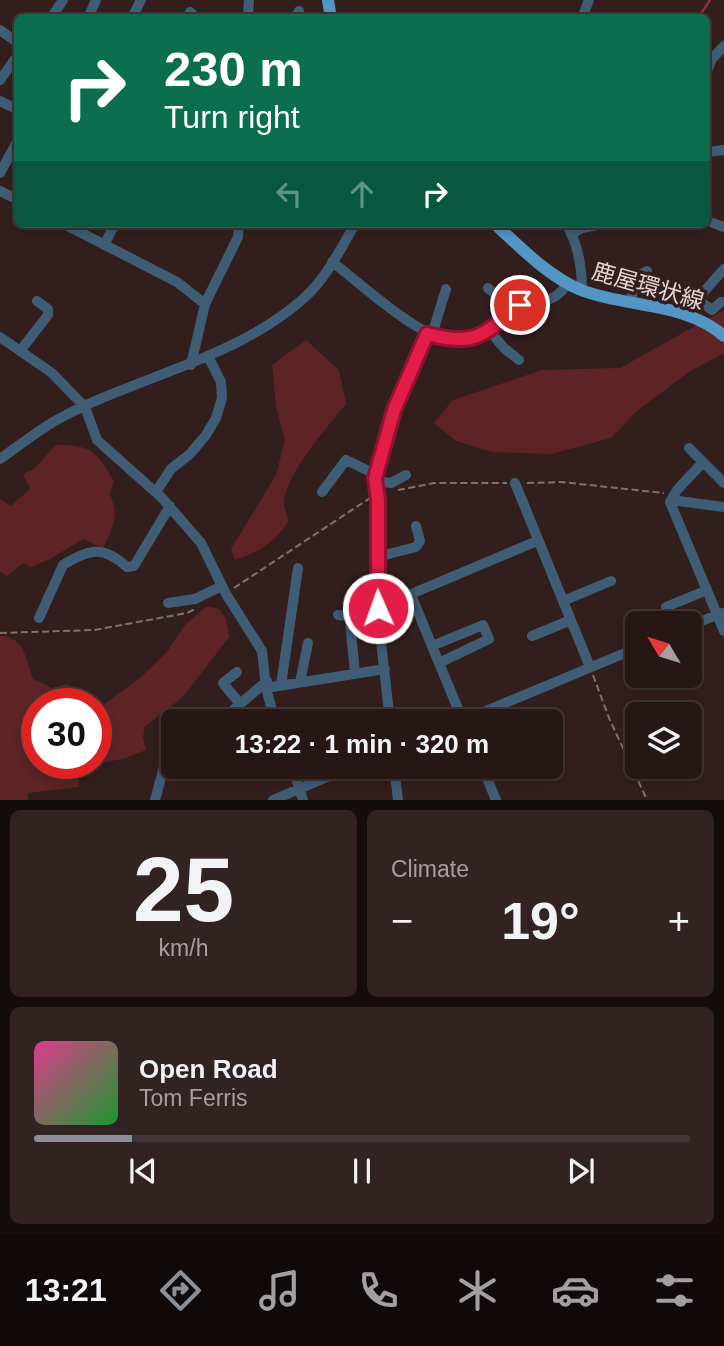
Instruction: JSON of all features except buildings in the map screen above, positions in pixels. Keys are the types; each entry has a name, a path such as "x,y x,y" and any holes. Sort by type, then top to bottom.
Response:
{"main road":[{"name":"鹿屋環状線","path":"500,228 551,273 582,290 684,314 715,328 724,337"}],"street":[{"path":"710,64 724,46"},
{"path":"0,80 14,61"},
{"path":"0,173 14,147"},
{"path":"72,228 177,282 205,303"},
{"path":"104,245 113,228"},
{"path":"191,365 205,303 239,237 239,228"},
{"path":"0,459 52,423 191,365 248,336 303,299 332,262 353,228"},
{"path":"576,228 582,290"},
{"path":"332,262 430,335 457,341 470,340 489,330 520,305 555,298 568,283"},
{"path":"684,314 724,269"},
{"path":"630,303 636,277 647,271"},
{"path":"488,288 513,310"},
{"path":"389,709 378,608 375,478 394,410 430,335 446,289"},
{"path":"697,299 712,310 721,302"},
{"path":"20,351 48,315 48,309 37,301"},
{"path":"489,330 504,348 519,360"},
{"path":"0,337 52,373 85,407 97,440 156,492 201,543 224,590 262,652 272,709"},
{"path":"156,492 171,469 206,435 216,418 222,398 221,382 208,356"},
{"path":"689,448 724,483"},
{"path":"322,492 346,460 375,478 391,483 406,475"},
{"path":"704,462 670,502 707,590 721,613 724,631"},
{"path":"515,483 590,667"},
{"path":"673,497 724,506"},
{"path":"39,618 62,565 92,551 105,551 127,567 134,566 170,506"},
{"path":"377,557 416,547 420,541 416,526"},
{"path":"378,608 537,541"},
{"path":"281,685 298,568"},
{"path":"563,601 611,581"},
{"path":"167,603 195,599 224,590"},
{"path":"666,607 707,590"},
{"path":"411,594 457,709"},
{"path":"702,621 721,613"},
{"path":"338,615 379,620"},
{"path":"532,636 571,620"},
{"path":"349,622 355,673"},
{"path":"432,646 483,625 489,639 439,663"},
{"path":"300,682 308,643"},
{"path":"490,709 625,653"},
{"path":"234,709 267,684 281,685 385,669"},
{"path":"237,672 223,683 240,704"},
{"path":"155,800 161,778"},
{"path":"273,800 301,794 329,779"},
{"path":"396,779 398,800"},
{"path":"487,779 496,800"}],"path":[{"path":"224,590 376,494 434,483 561,482 673,497"},
{"path":"0,634 94,630 187,613"},
{"path":"590,667 609,718 646,800"}],"shaded area":[{"path":"724,310 724,353 689,372 638,410 611,438 551,454 492,452 456,441 434,423 453,400 542,370 620,368"},
{"path":"306,340 339,370 346,404 318,438 291,479 284,503 289,520 284,528 266,545 235,560 231,549 276,475 285,440 276,406 272,365"},
{"path":"56,445 85,448 102,463 114,481 109,494 115,514 112,528 103,548 83,539 31,567 23,563 7,576 0,572 0,499 11,506 30,489 23,474 34,469"},
{"path":"207,606 219,609 226,619 229,637 183,697 167,709 161,709 161,714 145,726 143,737 146,750 112,761 112,698 140,678 167,652 185,625"},
{"path":"0,636 8,637 19,644 33,679 52,688 21,688 21,779 78,779 79,787 28,793 28,800 0,800"},
{"path":"67,684 74,688 52,688"}],"waterway":[{"path":"701,14 710,0"}],"route":[{"path":"378,608 378,500 375,478 394,410 427,334 457,341 470,340 489,330 520,305"}]}
